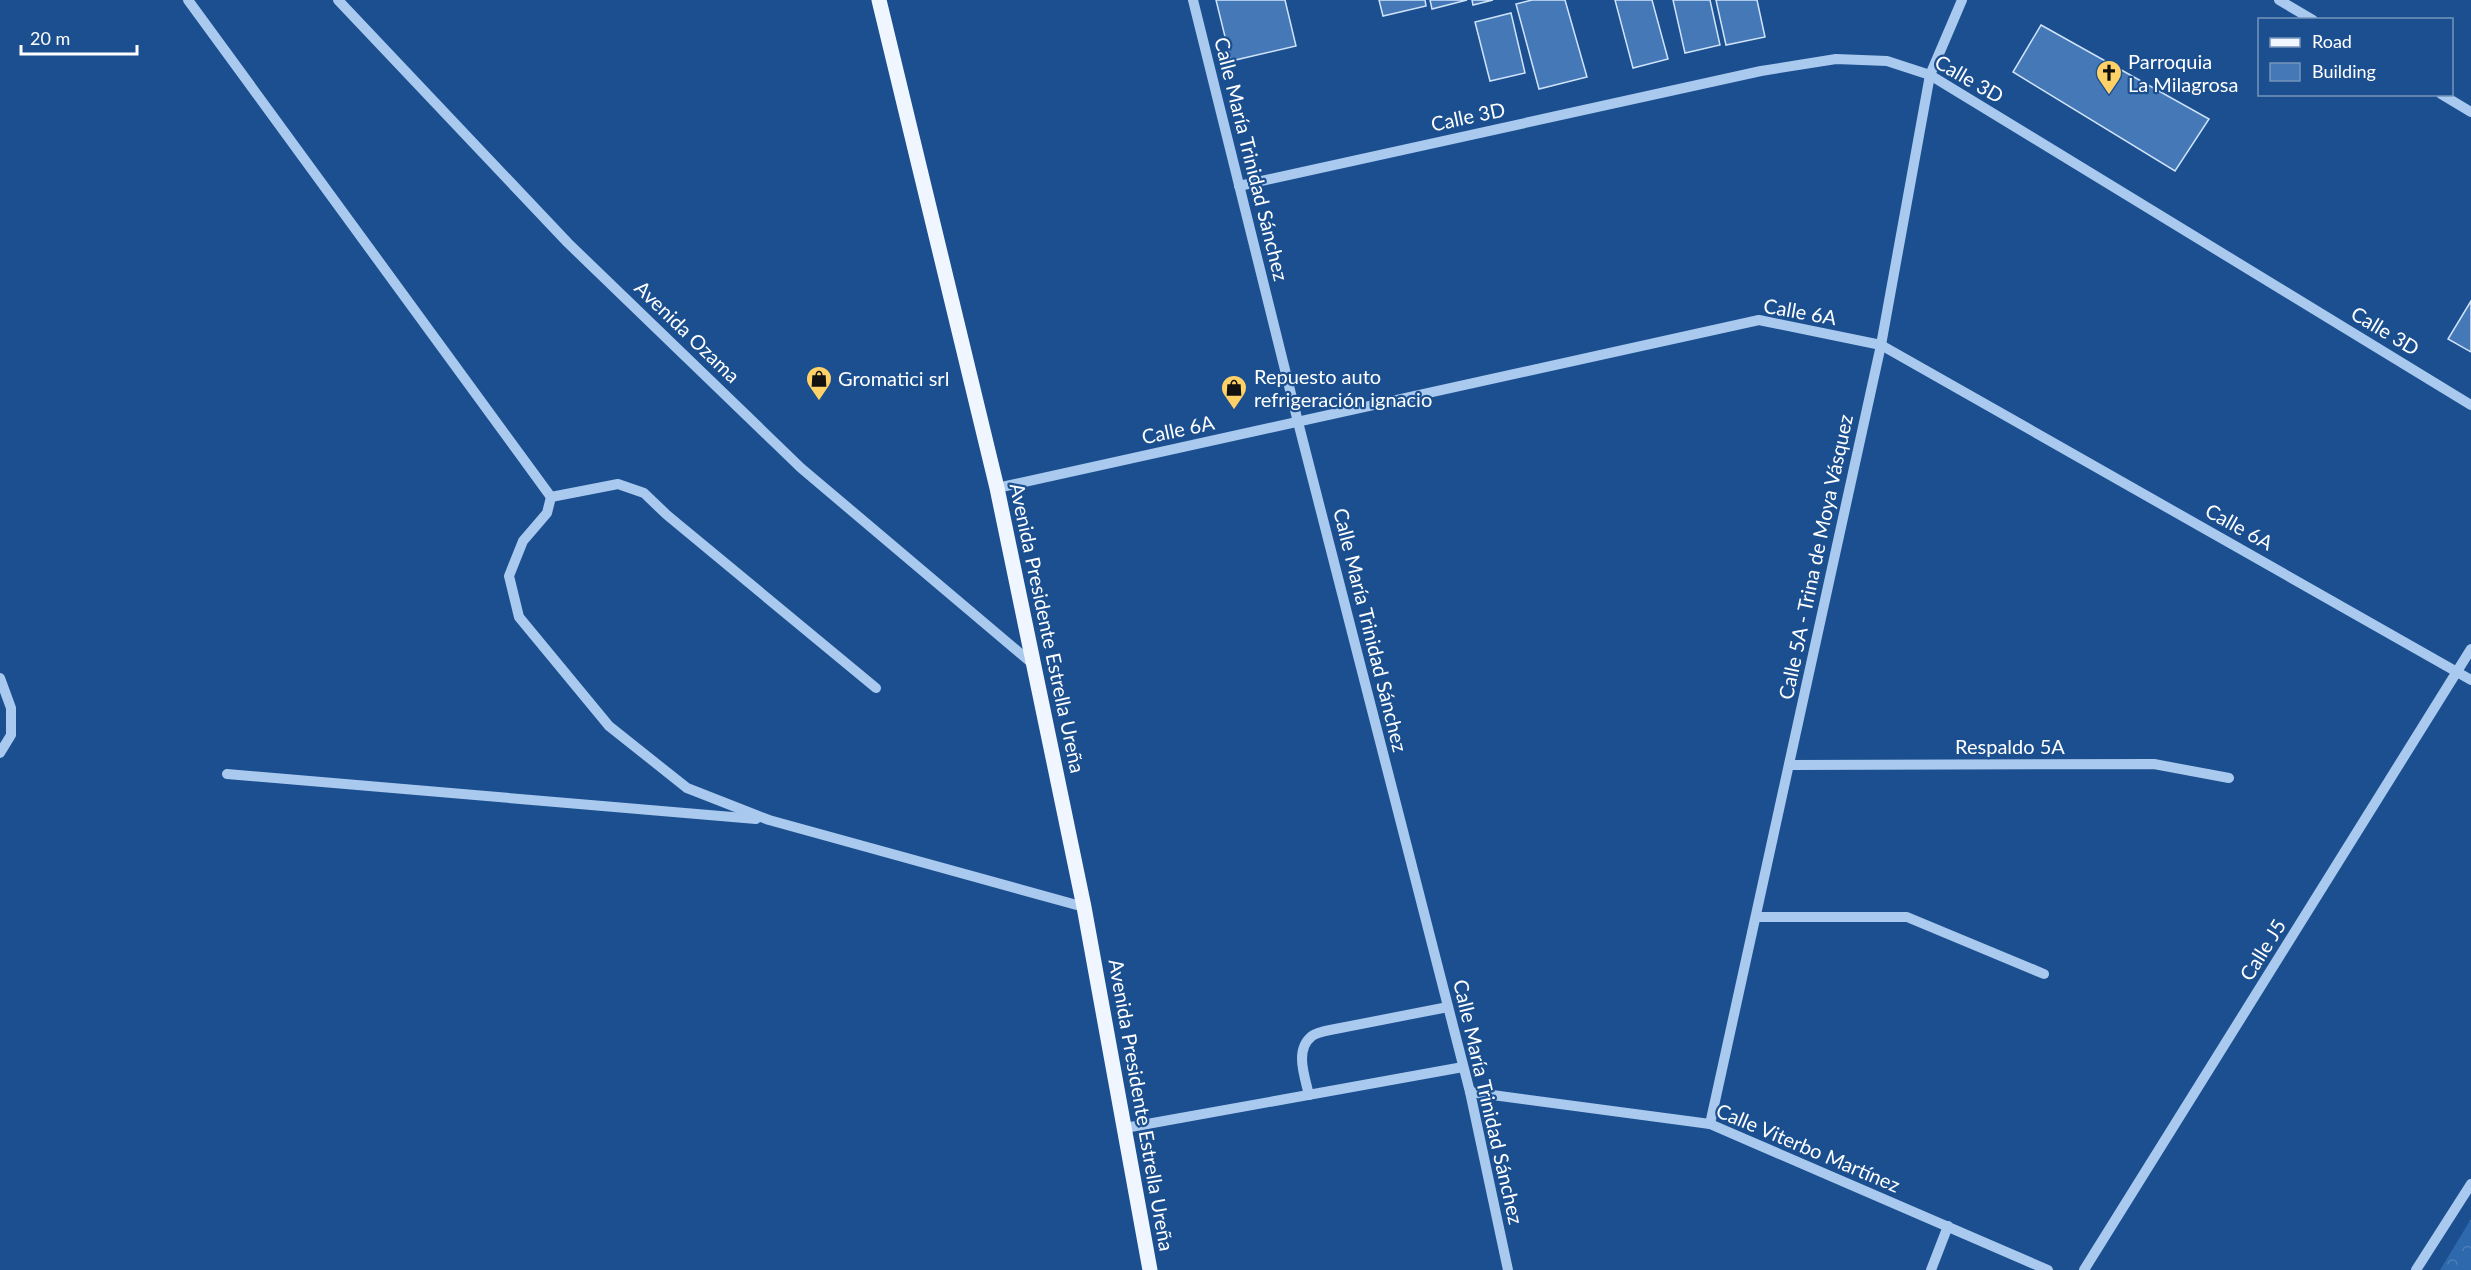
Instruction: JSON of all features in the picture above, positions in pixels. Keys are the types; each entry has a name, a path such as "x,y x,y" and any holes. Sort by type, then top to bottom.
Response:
{"main road":[{"name":"Avenida Presidente Estrella Ureña","path":"879,0 997,488 1084,906 1150,1270"}],"street":[{"path":"188,0 551,497"},
{"name":"Avenida Ozama","path":"338,0 568,243 801,468 1034,665"},
{"name":"Calle María Trinidad Sánchez","path":"1193,0 1298,422 1470,1092 1508,1270"},
{"name":"Calle 5A - Trina de Moya Vásquez","path":"1710,1124 1881,345 1930,75 1962,0"},
{"path":"2279,0 2310,18"},
{"name":"Calle 3D","path":"1239,186 1761,71 1836,59 1887,61 1930,75 2471,405"},
{"path":"2444,96 2471,112"},
{"name":"Calle 6A","path":"997,488 1759,320 1881,345 2471,680"},
{"path":"551,497 618,484 644,493 666,515 876,688"},
{"path":"551,497 547,513 523,541 509,576 519,617 609,726 687,788 769,820 1084,906"},
{"name":"Calle J5","path":"2084,1270 2471,649"},
{"path":"0,678 11,708 11,735 0,753"},
{"name":"Respaldo 5A","path":"1789,765 2154,764 2229,778"},
{"path":"227,774 769,820"},
{"path":"1756,917 1907,917 2044,974"},
{"path":"1309,1095 1302,1064 1304,1047 1312,1035 1448,1007"},
{"path":"1125,1128 1463,1067"},
{"name":"Calle Viterbo Martínez","path":"1470,1092 1710,1124 2048,1270"},
{"path":"2416,1270 2471,1184"},
{"path":"1931,1270 1948,1226"}],"green space":[{"path":"2471,1219 2471,1270 2440,1270"}],"building":[{"path":"1216,0 1285,0 1296,46 1231,61"},
{"path":"1379,0 1425,0 1426,6 1383,16"},
{"path":"1430,0 1467,0 1432,9"},
{"path":"1472,0 1493,0 1473,5"},
{"path":"1532,0 1565,0 1587,77 1539,89 1516,4"},
{"path":"1615,0 1652,0 1668,59 1633,68"},
{"path":"1673,0 1710,0 1720,45 1685,53"},
{"path":"1716,0 1757,0 1765,37 1726,45"},
{"path":"1511,13 1525,73 1490,81 1475,22"},
{"name":"Parroquia La Milagrosa","path":"2041,25 2209,119 2175,171 2013,72"},
{"path":"2471,301 2471,352 2448,339"}],"place":[{"name":"Parroquia La Milagrosa","path":"2109,96"},
{"name":"Gromatici srl","path":"819,402"},
{"name":"Repuesto auto refrigeración ignacio","path":"1234,411"}]}
